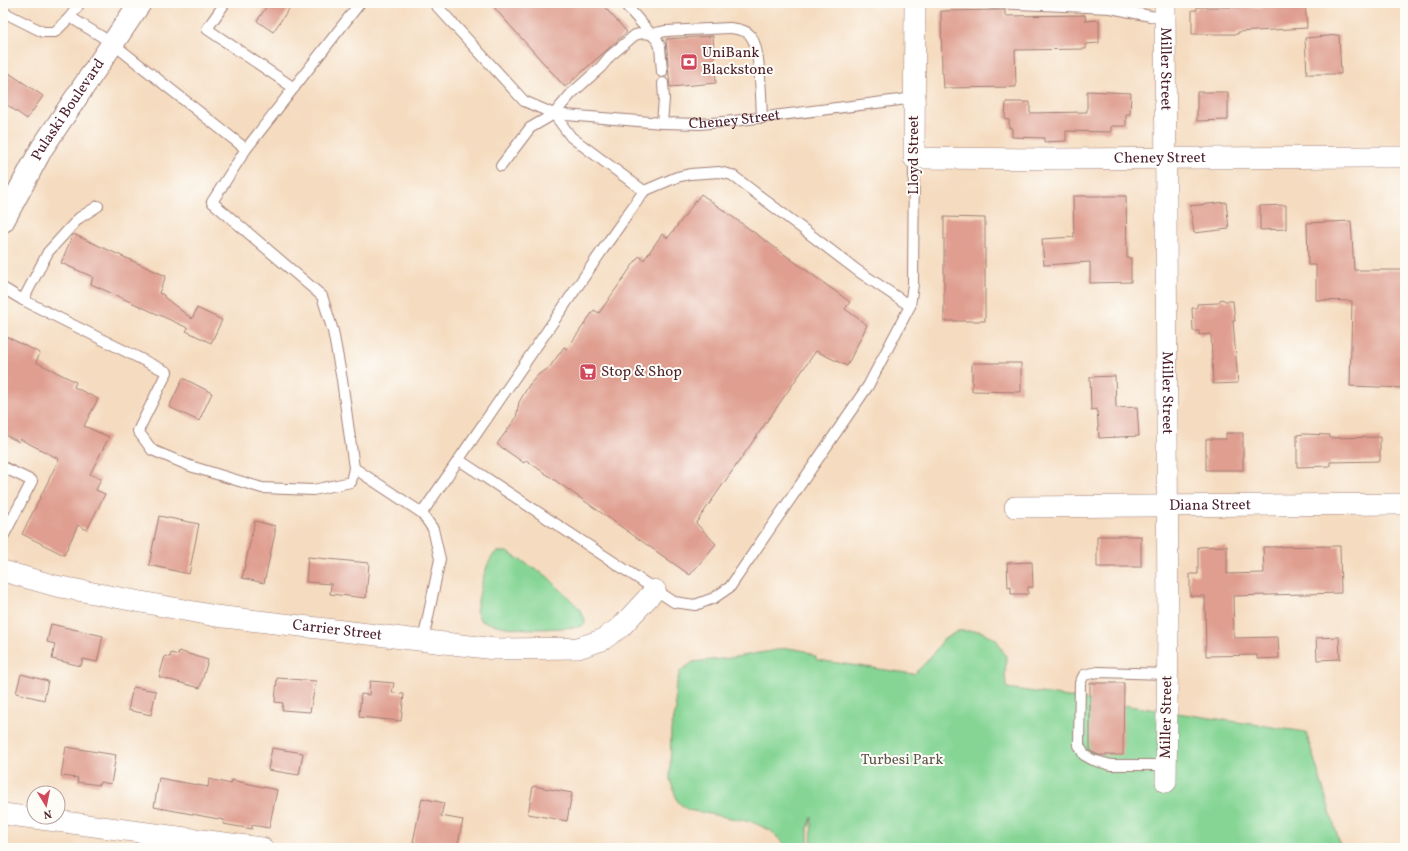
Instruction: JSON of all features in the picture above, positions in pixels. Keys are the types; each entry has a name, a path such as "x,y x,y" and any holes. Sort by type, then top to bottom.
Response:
{"main road":[{"name":"Pulaski Boulevard","path":"3,221 42,148 140,3"}],"street":[{"name":"Lloyd Street","path":"914,158 915,3"},
{"name":"Miller Street","path":"1165,11 1167,506 1166,774"},
{"name":"Cheney Street","path":"914,158 1166,159 1405,157"},
{"name":"Diana Street","path":"1015,508 1405,504"},
{"name":"Carrier Street","path":"3,571 56,586 216,616 495,649 578,648 602,640 621,626 655,590"},
{"path":"3,814 262,848"}],"lane":[{"path":"3,12 43,32 55,32 70,17 80,3"},
{"path":"225,3 207,29 294,88"},
{"path":"3,288 22,300 167,372 138,431 152,450 190,466 262,488 313,490 350,482 354,468 342,380 334,338 322,296 212,202 246,149 360,3"},
{"path":"434,3 524,101 554,114 571,137 644,191"},
{"path":"624,3 657,40 660,46 662,72"},
{"path":"992,3 1165,11"},
{"path":"70,17 112,43 246,149"},
{"path":"501,166 530,128 554,114 571,94 601,67 610,56 635,35 643,33 651,34 666,31 730,28 750,34 755,43 757,56 762,118"},
{"path":"662,123 664,99 663,83"},
{"name":"Cheney Street","path":"554,114 662,123 700,124 762,118 915,98"},
{"name":"Lloyd Street","path":"459,460 674,602 695,605 714,598 730,588 868,386 910,306 913,284 914,158"},
{"path":"422,513 644,191 676,177 690,174 719,172 732,175 858,271 910,306"},
{"path":"22,300 48,252 80,218 98,206"},
{"path":"3,467 32,481 3,537"},
{"path":"354,468 422,513 433,529 440,559 423,641"},
{"path":"1166,774 1111,765 1093,760 1084,755 1078,746 1080,683 1084,676 1098,672 1167,674"}],"green space":[{"path":"496,552 507,552 547,576 578,607 585,619 585,624 578,627 530,629 506,627 481,621 476,611 481,588 488,564"},
{"name":"Turbesi Park","path":"958,631 980,631 996,639 1006,657 1005,677 1007,688 1306,732 1341,848 811,848 812,816 808,829 808,843 804,848 788,848 770,830 752,822 688,810 678,802 670,780 671,730 676,710 675,690 680,671 693,662 730,658 788,648 806,651 816,657 817,660 914,674 928,660 944,639"}],"building":[{"path":"269,3 293,3 273,32 257,21"},
{"path":"490,3 601,3 627,32 565,87"},
{"path":"1267,3 1305,3 1307,28 1238,32 1238,34 1192,34 1192,10 1197,10 1197,7 1267,7"},
{"path":"1005,10 1005,16 1085,15 1086,21 1099,20 1099,43 1086,44 1086,49 1015,50 1016,87 944,88 942,73 941,11"},
{"path":"1339,35 1341,74 1307,74 1305,38"},
{"path":"713,36 716,83 670,87 666,39"},
{"path":"3,69 43,96 27,119 3,102"},
{"path":"1087,91 1131,93 1130,114 1126,114 1126,126 1111,126 1111,132 1066,131 1066,141 1044,142 1044,138 1012,137 1012,128 1009,128 1009,120 1005,119 1006,102 1030,102 1030,113 1087,112"},
{"path":"1197,92 1228,92 1228,120 1197,121"},
{"path":"701,194 850,302 845,309 867,325 847,366 816,351 696,523 716,544 690,575 526,460 524,463 497,444 516,418 519,402 529,385 539,374 549,368 564,347 567,349 594,310 599,313 639,256 644,260 662,234 668,238"},
{"path":"1073,196 1126,196 1127,258 1131,258 1131,282 1090,283 1090,262 1044,265 1042,239 1074,237"},
{"path":"1226,202 1229,229 1194,233 1190,206"},
{"path":"1286,205 1286,229 1260,230 1260,206"},
{"path":"944,217 985,218 985,321 944,321"},
{"path":"1351,221 1354,270 1405,270 1405,388 1350,386 1352,301 1316,300 1316,265 1308,265 1307,223"},
{"path":"73,234 166,276 159,293 164,295 164,297 192,319 197,308 222,320 211,343 186,331 188,328 91,284 93,277 61,263"},
{"path":"1221,299 1233,301 1235,321 1233,321 1238,383 1213,384 1211,334 1199,335 1199,331 1193,331 1192,308 1197,308 1197,304 1218,303"},
{"path":"3,335 40,353 36,362 76,382 74,387 98,399 84,426 109,437 90,474 101,479 96,490 105,494 87,530 78,525 64,555 22,534 59,459 20,439 19,442 3,434"},
{"path":"972,363 1021,363 1021,392 972,391"},
{"path":"1115,376 1116,408 1137,407 1139,436 1099,438 1097,409 1091,410 1090,377"},
{"path":"183,378 212,393 199,421 169,407"},
{"path":"1226,433 1243,433 1243,470 1206,470 1206,439 1226,439"},
{"path":"1297,435 1330,435 1330,438 1380,437 1380,461 1330,462 1330,466 1297,467"},
{"path":"159,516 199,524 189,574 149,565"},
{"path":"255,521 275,526 275,533 264,583 242,578"},
{"path":"1097,536 1141,536 1141,567 1097,567"},
{"path":"1227,546 1227,574 1264,573 1263,547 1340,546 1341,593 1233,596 1234,638 1278,637 1279,658 1257,659 1257,655 1206,656 1205,596 1190,596 1190,574 1198,574 1198,547"},
{"path":"308,557 369,563 366,598 330,594 331,584 306,582"},
{"path":"1032,562 1033,587 1028,587 1028,594 1011,594 1011,586 1008,587 1007,563"},
{"path":"51,624 103,636 97,662 83,659 81,666 52,659 55,644 47,642"},
{"path":"1339,637 1340,659 1317,660 1316,638"},
{"path":"179,651 208,660 200,688 159,677 165,656 170,657 171,653 178,655"},
{"path":"21,674 48,681 44,700 16,693"},
{"path":"277,678 316,681 310,712 282,710 283,703 275,702"},
{"path":"370,681 394,683 392,693 404,694 401,721 359,717 361,694 369,695"},
{"path":"1090,683 1124,683 1123,755 1099,755 1090,751"},
{"path":"133,687 156,691 151,715 128,710"},
{"path":"66,747 116,755 111,784 100,782 99,785 77,782 78,778 61,776"},
{"path":"272,748 303,753 299,775 268,770"},
{"path":"159,778 208,787 209,779 231,784 232,780 277,790 269,828 252,825 252,829 223,824 224,820 154,807"},
{"path":"533,786 572,793 567,821 528,814"},
{"path":"422,798 444,803 441,816 463,820 457,848 445,848 413,842"}],"place":[{"name":"UniBank Blackstone","path":"689,62"},
{"name":"Stop & Shop","path":"588,372"}]}
